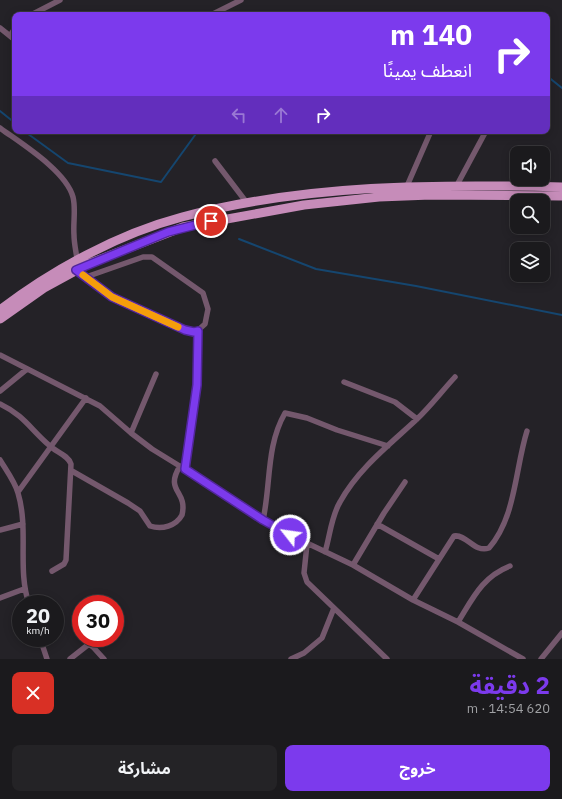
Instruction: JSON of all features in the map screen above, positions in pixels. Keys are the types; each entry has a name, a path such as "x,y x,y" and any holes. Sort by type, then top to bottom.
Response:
{"main road":[{"path":"0,310 39,282 77,259 162,223 181,217 248,203 337,191 407,186 480,184 562,187"},
{"path":"479,195 480,184"},
{"path":"0,318 44,288 76,270 134,245 183,227 240,215 357,199 431,195 562,196"}],"street":[{"path":"37,12 60,0"},
{"path":"217,12 241,0"},
{"path":"0,28 12,37"},
{"path":"0,128 52,168 66,182 73,196 74,236 77,259"},
{"path":"407,186 430,134"},
{"path":"457,185 484,134"},
{"path":"215,161 248,203"},
{"path":"76,270 112,297 185,330 194,332 198,331 205,324 208,308 203,293 152,257 143,257 86,277"},
{"path":"72,471 140,511 150,526 162,528 173,524 182,515 183,500 173,482 174,475 182,467 197,385 198,331"},
{"path":"0,355 100,406 131,433 263,520 307,544 353,565 413,600 458,622 514,657 524,659"},
{"path":"0,391 26,369"},
{"path":"131,433 156,374"},
{"path":"326,552 339,503 357,478 417,419 455,377"},
{"path":"344,382 395,402 417,419"},
{"path":"18,492 86,398"},
{"path":"0,404 27,421 50,447 70,461 72,471 66,560 64,564 52,571"},
{"path":"263,520 267,496 271,449 284,413 293,414 388,446"},
{"path":"413,600 455,536 459,536 481,550 489,548 493,543 500,532 510,506 527,431"},
{"path":"0,460 18,492 23,524 24,589 26,595"},
{"path":"353,565 377,524 405,482"},
{"path":"0,530 23,524"},
{"path":"377,524 439,560"},
{"path":"307,544 304,573 307,582 387,659"},
{"path":"458,622 484,582 495,573 510,566"},
{"path":"0,598 24,589"},
{"path":"291,659 304,653 322,638 334,608"},
{"path":"541,659 562,633"},
{"path":"70,659 86,645 90,644 104,659"},
{"path":"43,647 47,659"}],"waterway":[{"path":"550,78 562,88"},
{"path":"0,111 12,121"},
{"path":"28,134 68,163 161,182 196,134"},
{"path":"239,239 316,269 416,286 562,315"}],"slow traffic":[{"path":"83,275 112,297 178,327"}],"route":[{"path":"211,221 183,227 140,242 76,270 112,297 126,304 185,330 194,332 198,331 197,385 185,469 263,520 290,535"}]}
